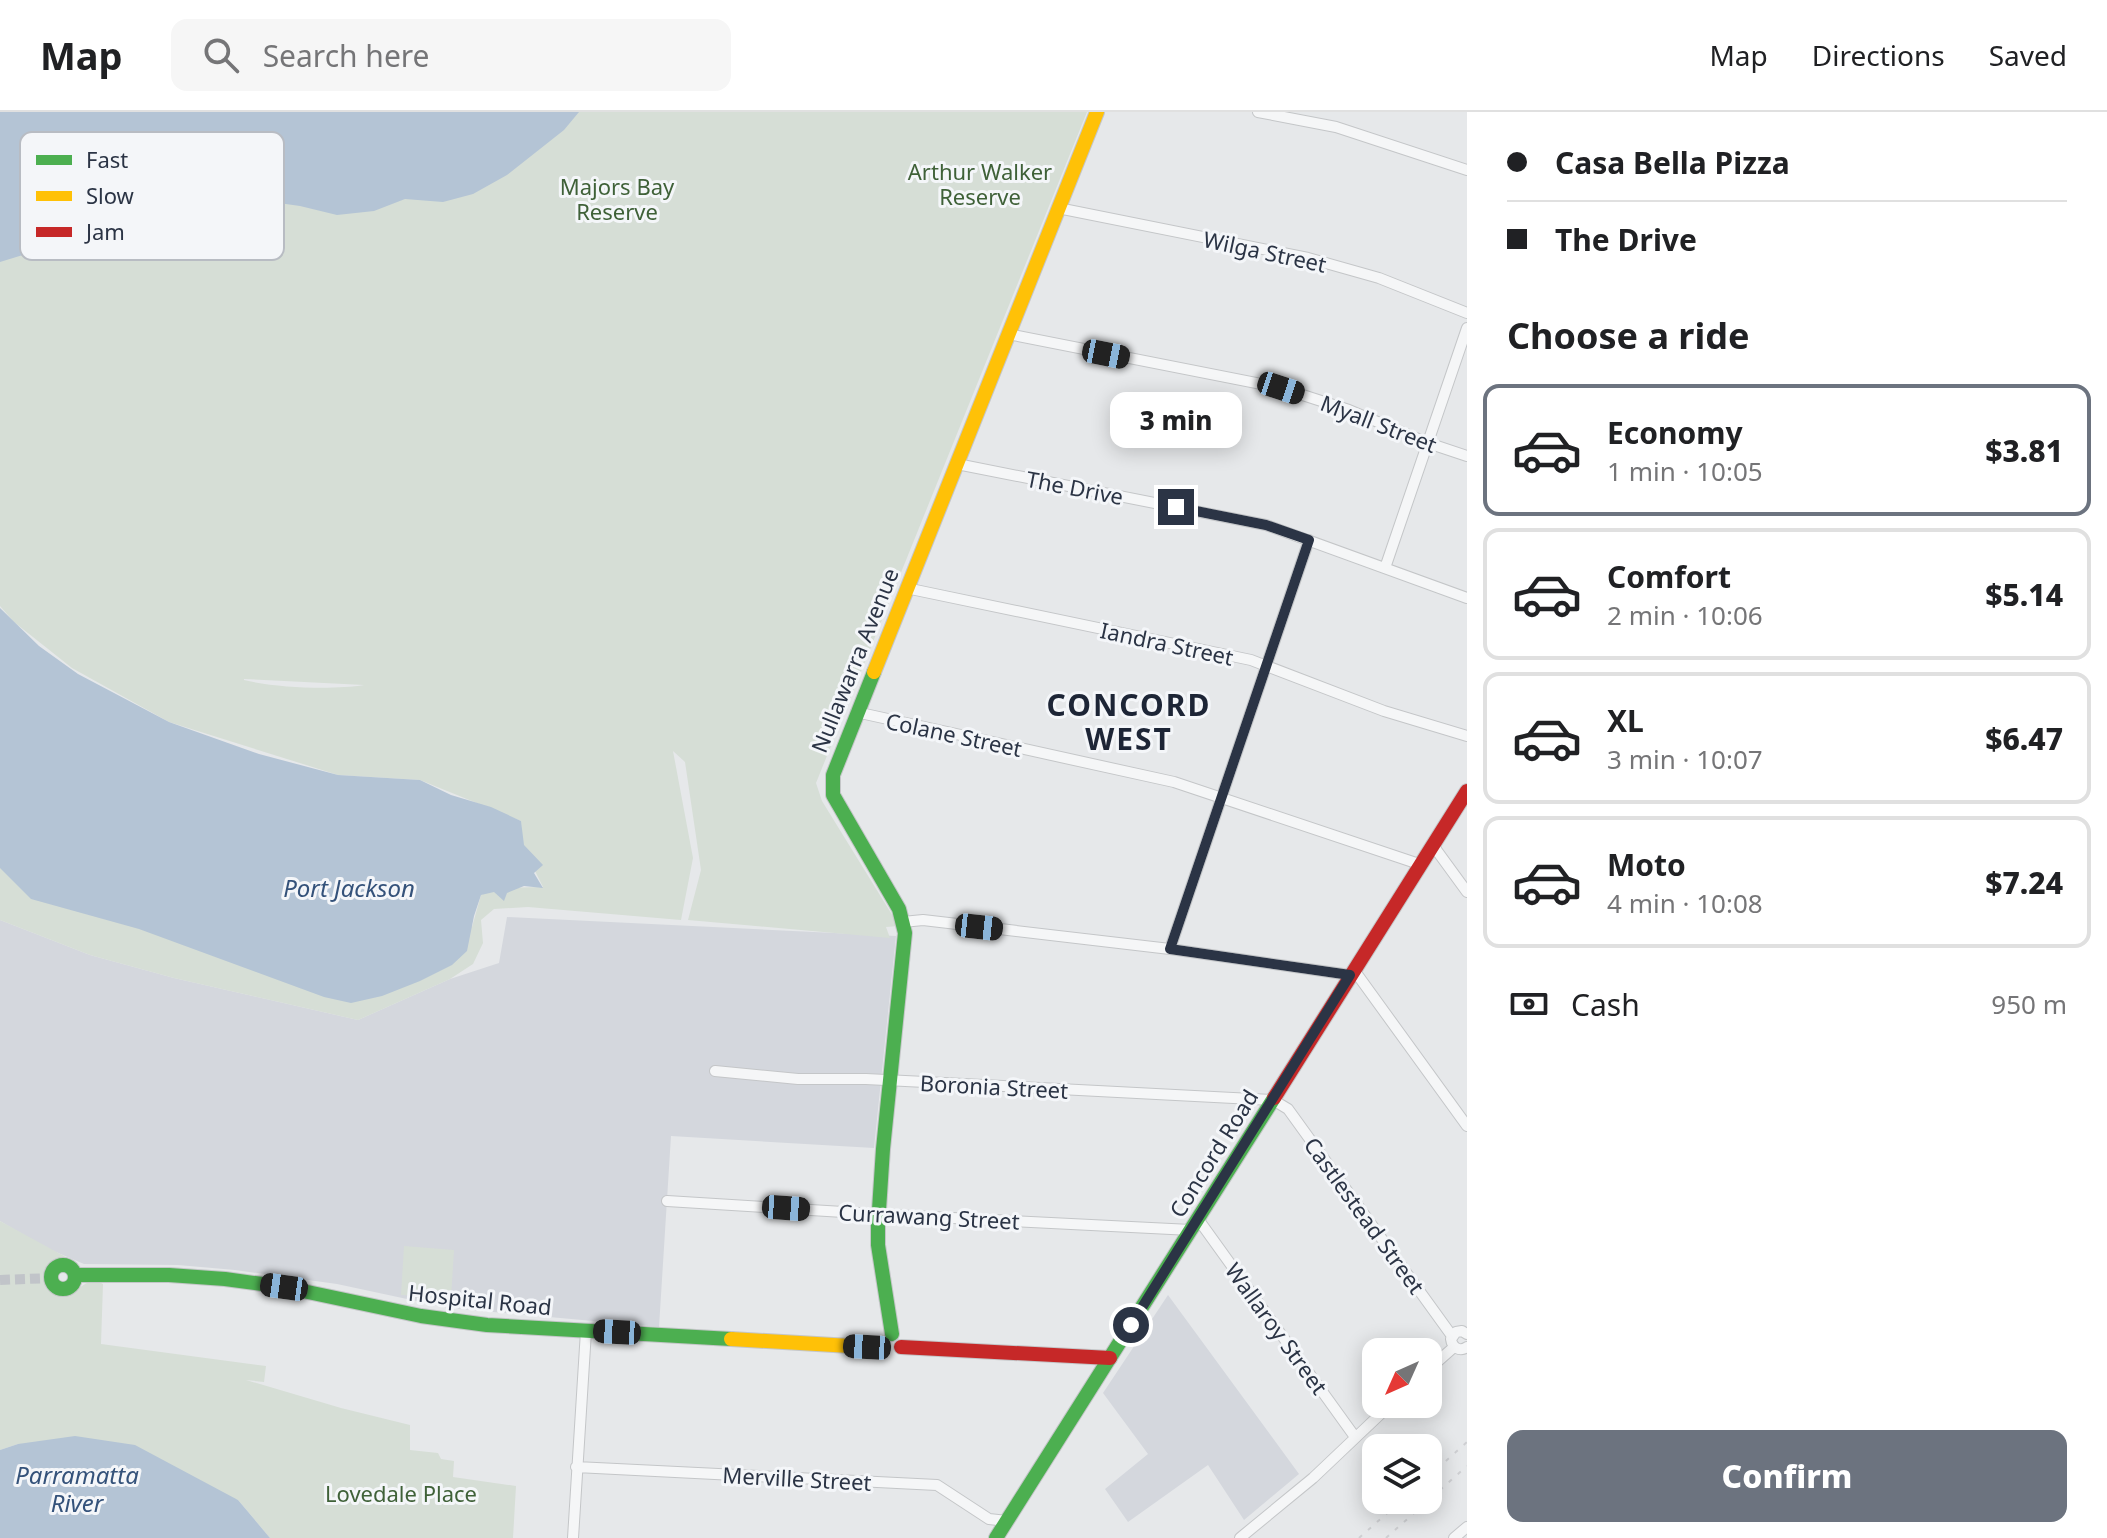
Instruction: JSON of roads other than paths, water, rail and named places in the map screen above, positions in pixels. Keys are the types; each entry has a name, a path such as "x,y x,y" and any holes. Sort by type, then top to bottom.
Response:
{"main road":[{"name":"Nullawarra Avenue","path":"892,1342 878,1245 883,1149 905,949 903,922 899,909 833,795 833,775 1097,112"},
{"name":"Concord Road","path":"996,1538 1467,791"},
{"name":"Hospital Road","path":"75,1275 169,1275 225,1279 284,1287 451,1321 867,1347 892,1342 1110,1358"}],"street":[{"path":"1258,112 1336,127 1467,170"},
{"name":"Wilga Street","path":"1058,208 1308,258 1379,278 1467,313"},
{"path":"1385,568 1467,328"},
{"name":"Myall Street","path":"1008,334 1281,388 1349,410 1467,456"},
{"name":"The Drive","path":"957,464 1266,525 1467,598"},
{"path":"1170,949 1309,540"},
{"name":"Iandra Street","path":"906,588 1251,660 1384,711 1467,736"},
{"name":"Colane Street","path":"856,712 1174,782 1419,864"},
{"path":"1432,844 1467,892"},
{"path":"903,922 919,920 1352,972 1467,1126"},
{"name":"Boronia Street","path":"715,1071 798,1079 890,1080 1273,1100"},
{"name":"Castlestead Street","path":"1273,1100 1288,1109 1453,1341"},
{"name":"Currawang Street","path":"667,1201 879,1214 1195,1224"},
{"name":"Wallaroy Street","path":"1195,1224 1355,1437"},
{"path":"573,1538 586,1331"},
{"path":"1442,1354 1459,1331 1467,1334"},
{"path":"1453,1341 1462,1349 1467,1347"},
{"path":"1240,1538 1279,1508 1376,1418"},
{"name":"Merville Street","path":"576,1467 937,1485 989,1519 1007,1521"},
{"path":"1454,1538 1467,1527"}],"water":[{"path":"0,112 579,112 564,130 507,175 473,194 443,202 405,199 374,211 337,215 284,204 284,132 20,132 20,256 0,262"},
{"name":"Port Jackson","path":"0,608 39,646 78,674 169,722 259,754 338,775 420,780 521,821 524,845 543,865 534,873 543,888 524,886 507,893 504,901 494,892 481,895 467,951 452,965 382,996 351,1003 324,997 139,929 31,899 0,868"},
{"name":"Parramatta River","path":"75,1436 135,1445 238,1500 270,1538 0,1538 0,1450 18,1444"}],"tunnel":[{"path":"0,1280 51,1278"}],"railway":[{"path":"1442,1464 1467,1442"},
{"path":"1386,1538 1467,1466"},
{"path":"1359,1538 1386,1514"}],"district":[{"name":"CONCORD WEST","path":"1129,721"}],"park label":[{"name":"Arthur Walker Reserve","path":"980,184"},
{"name":"Majors Bay Reserve","path":"617,198"},
{"name":"Lovedale Place","path":"401,1493"}]}
